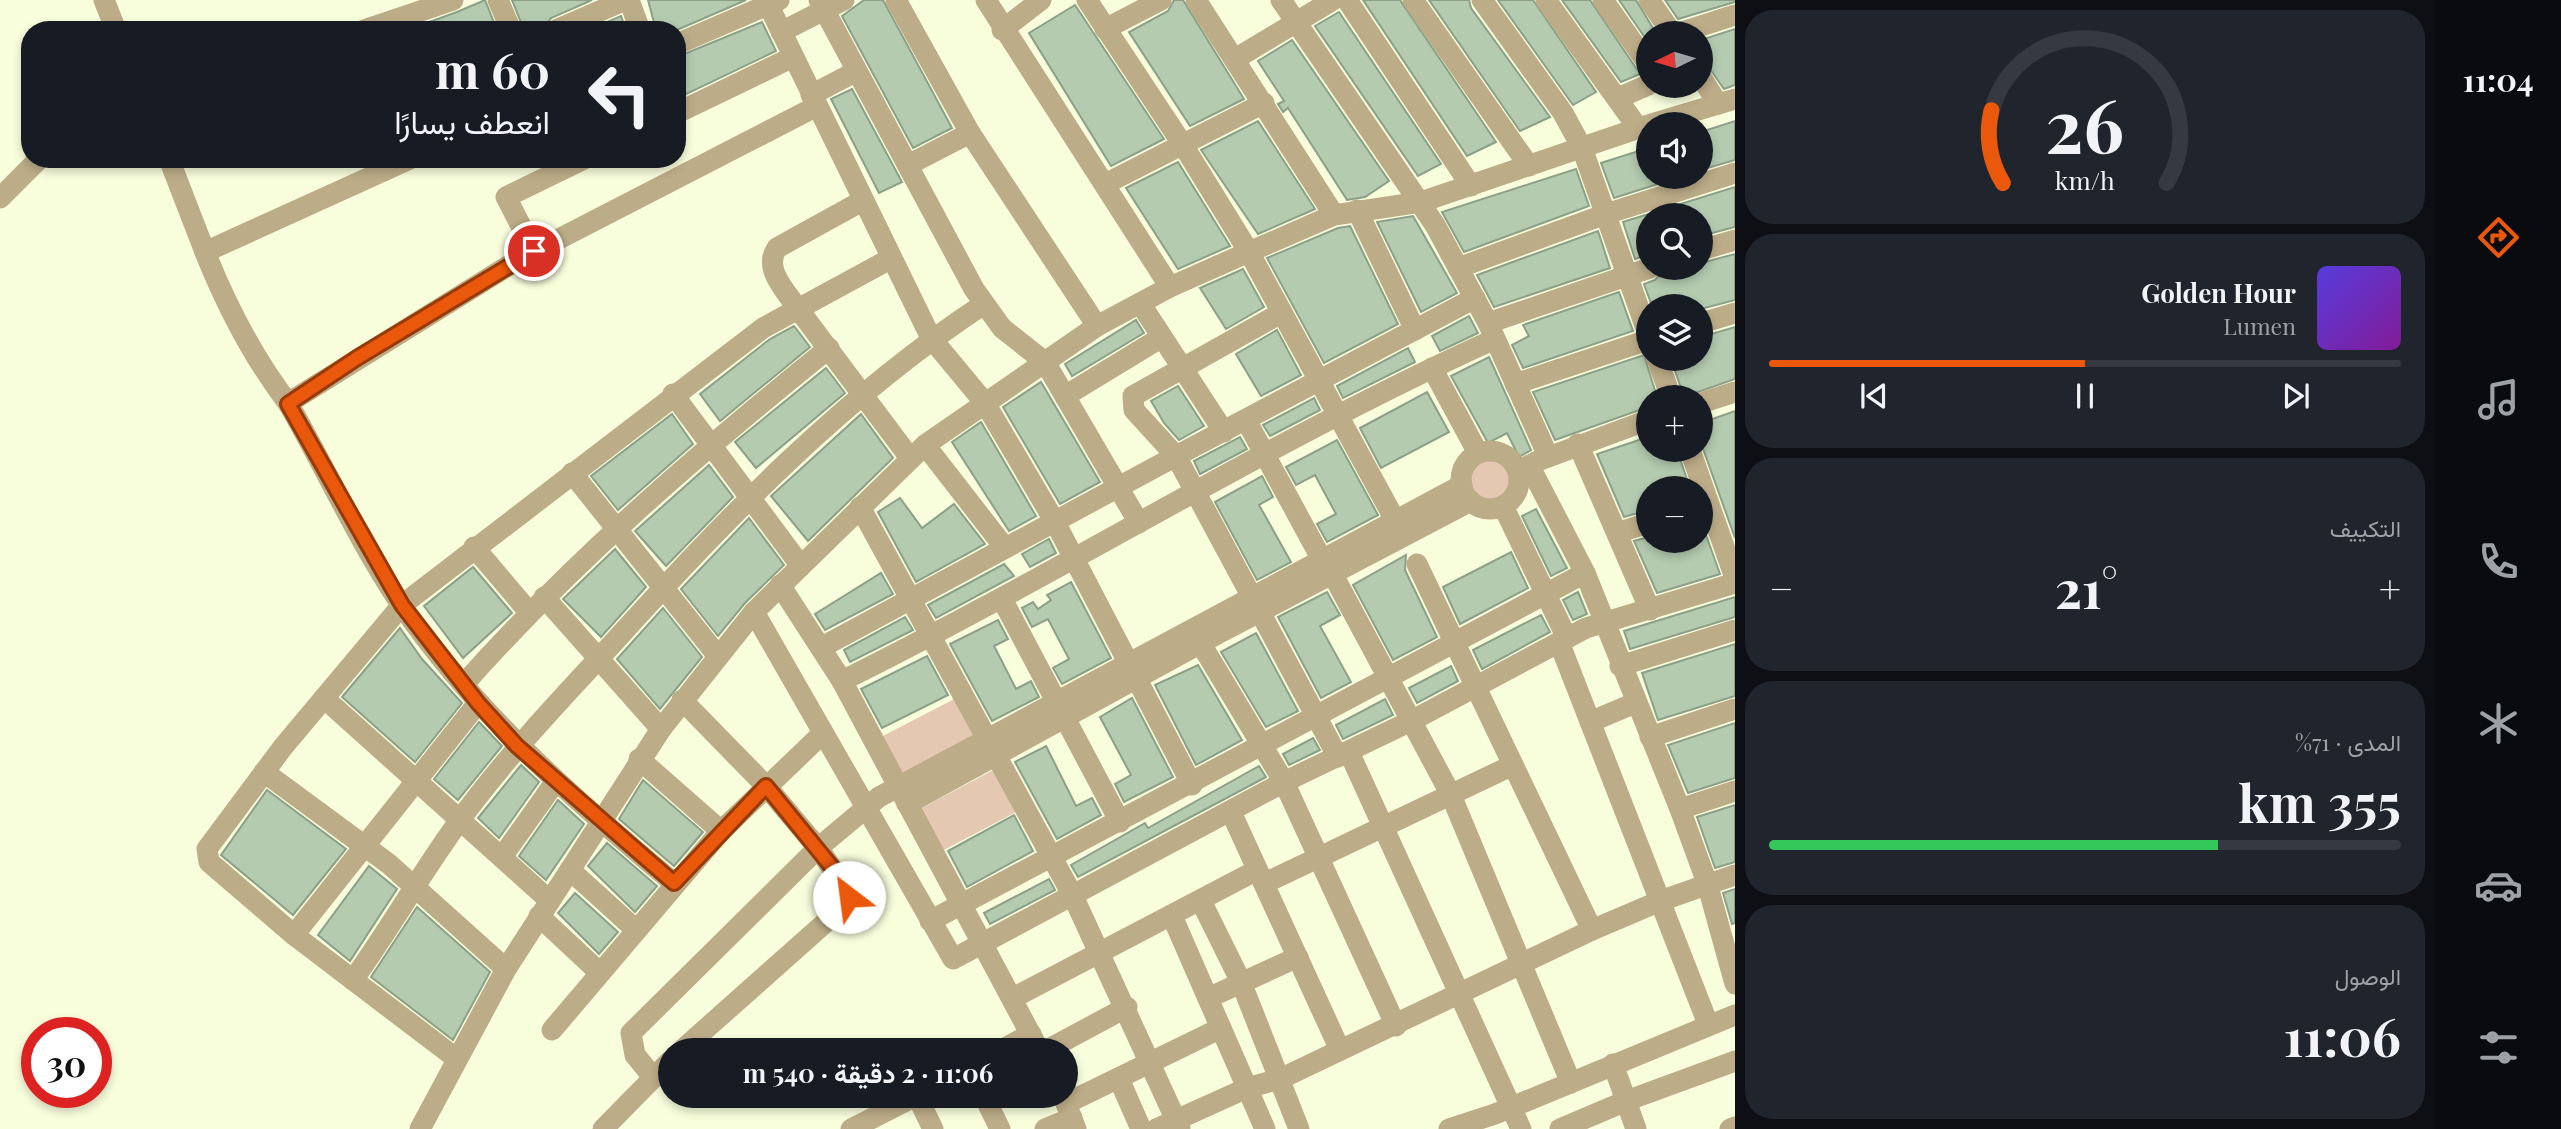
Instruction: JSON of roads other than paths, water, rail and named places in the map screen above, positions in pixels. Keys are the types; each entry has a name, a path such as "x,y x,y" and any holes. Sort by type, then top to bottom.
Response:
{"street":[{"path":"104,0 112,21"},
{"path":"419,21 453,0"},
{"path":"498,0 507,21"},
{"path":"577,21 627,0 636,21"},
{"path":"781,32 822,5 844,0"},
{"path":"896,0 970,133 1097,326"},
{"path":"986,0 1002,30 1170,287"},
{"path":"1002,30 1041,0"},
{"path":"1087,0 1183,145 1249,252 1336,417 1399,527"},
{"path":"1105,29 1161,0"},
{"path":"1196,0 1334,215"},
{"path":"1281,0 1422,202 1491,331 1515,384 1532,464 1585,573 1634,703 1680,809 1707,883 1735,984"},
{"path":"1235,59 1333,0"},
{"path":"1348,0 1471,186"},
{"path":"1413,0 1529,166"},
{"path":"1482,0 1563,114 1582,148 1636,299"},
{"path":"1546,0 1618,99 1636,116"},
{"path":"1603,0 1636,47"},
{"path":"1649,0 1664,21"},
{"path":"686,40 772,1 781,32 890,260 931,338 985,404 1055,522 1192,785"},
{"path":"822,5 855,72 984,304 1002,328 1045,362 1139,523"},
{"path":"1713,22 1735,15"},
{"path":"686,109 793,57"},
{"path":"288,404 324,379 534,251 814,100 855,72"},
{"path":"1693,112 1727,102 1713,89"},
{"path":"1618,99 1636,91"},
{"path":"1105,184 1264,103"},
{"path":"420,1129 506,969 660,729 754,612 918,452 1097,326 1170,287 1334,215 1422,202 1636,129"},
{"path":"908,165 970,133"},
{"path":"0,198 30,168"},
{"path":"172,168 232,316 258,362 288,404 402,605 478,703 517,746 674,883"},
{"path":"205,252 390,168"},
{"path":"534,251 506,197 562,168"},
{"path":"1458,268 1606,214 1735,173"},
{"path":"862,201 774,252 775,273 797,308 864,395 1004,548"},
{"path":"1357,211 1415,330"},
{"path":"1713,246 1735,240"},
{"path":"457,1059 294,935 207,857 211,841 264,772 402,605 673,394 763,328 890,260"},
{"path":"842,681 932,637 1267,454 1432,368 1491,331 1636,273"},
{"path":"822,647 1055,522 1117,485 1224,432 1475,298"},
{"path":"1140,303 1224,432"},
{"path":"353,980 460,819 517,746 663,587 749,496 931,338 984,304"},
{"path":"1281,313 1137,392 1131,400 1134,410 1176,456 1315,717 1344,755 1383,827 1521,1129"},
{"path":"1713,319 1735,313"},
{"path":"1065,396 1162,337"},
{"path":"1515,384 1636,344"},
{"path":"464,684 536,604 617,529 710,444 829,348"},
{"path":"1432,368 1478,453"},
{"path":"1713,399 1735,392"},
{"path":"673,394 801,566"},
{"path":"1246,420 1413,720 1451,794 1571,1083"},
{"path":"1466,493 1486,508 1503,506 1517,491 1532,464 1636,423"},
{"path":"1578,444 1650,610"},
{"path":"1466,493 1465,466 1478,453 1502,453 1532,464"},
{"path":"572,473 717,655"},
{"path":"653,1077 635,1055 631,1033 818,848 865,807 902,795 1466,493"},
{"path":"1503,506 1545,594 1590,722 1708,1024"},
{"path":"860,507 1073,896 1127,1007 1178,1124"},
{"path":"1713,524 1735,578"},
{"path":"1616,533 1636,527"},
{"path":"474,547 597,660 660,729"},
{"path":"1417,564 1592,930"},
{"path":"930,921 1192,785 1387,677 1585,573"},
{"path":"754,612 953,958 1284,782 1413,720 1563,640 1604,621 1650,610 1735,583"},
{"path":"780,585 842,681 1033,1038"},
{"path":"1002,599 1120,822"},
{"path":"1132,670 1201,643 1255,604"},
{"path":"1620,666 1735,630"},
{"path":"1201,643 1284,782 1321,855 1396,1026"},
{"path":"324,698 417,778 502,857 599,972"},
{"path":"682,700 766,786 818,848 850,894 846,902 695,1038"},
{"path":"294,935 478,703"},
{"path":"1590,722 1634,703"},
{"path":"1650,737 1735,709"},
{"path":"552,1030 674,883 721,831 823,733"},
{"path":"639,759 721,831"},
{"path":"1013,998 1201,901 1321,855 1513,765"},
{"path":"264,772 365,844 417,887 506,969"},
{"path":"502,857 556,781"},
{"path":"1680,809 1735,791"},
{"path":"1231,811 1340,1050"},
{"path":"569,870 635,929"},
{"path":"1156,1129 1178,1124 1247,1088 1280,1079 1396,1026 1592,930 1660,901 1735,875"},
{"path":"1201,901 1241,982 1299,1129"},
{"path":"1172,916 1265,1129"},
{"path":"1208,998 1298,957"},
{"path":"1069,1038 1127,1007"},
{"path":"1449,1129 1512,1107 1735,1015"},
{"path":"1045,1129 1119,1079 1221,1028"},
{"path":"1560,1129 1626,1101 1735,1061"},
{"path":"1613,1064 1636,1129"},
{"path":"603,1129 658,1072"},
{"path":"1119,1079 1141,1129"},
{"path":"852,1129 893,1108"},
{"path":"922,1108 933,1129"},
{"path":"990,1108 1000,1129"},
{"path":"1730,1129 1735,1127"}]}
